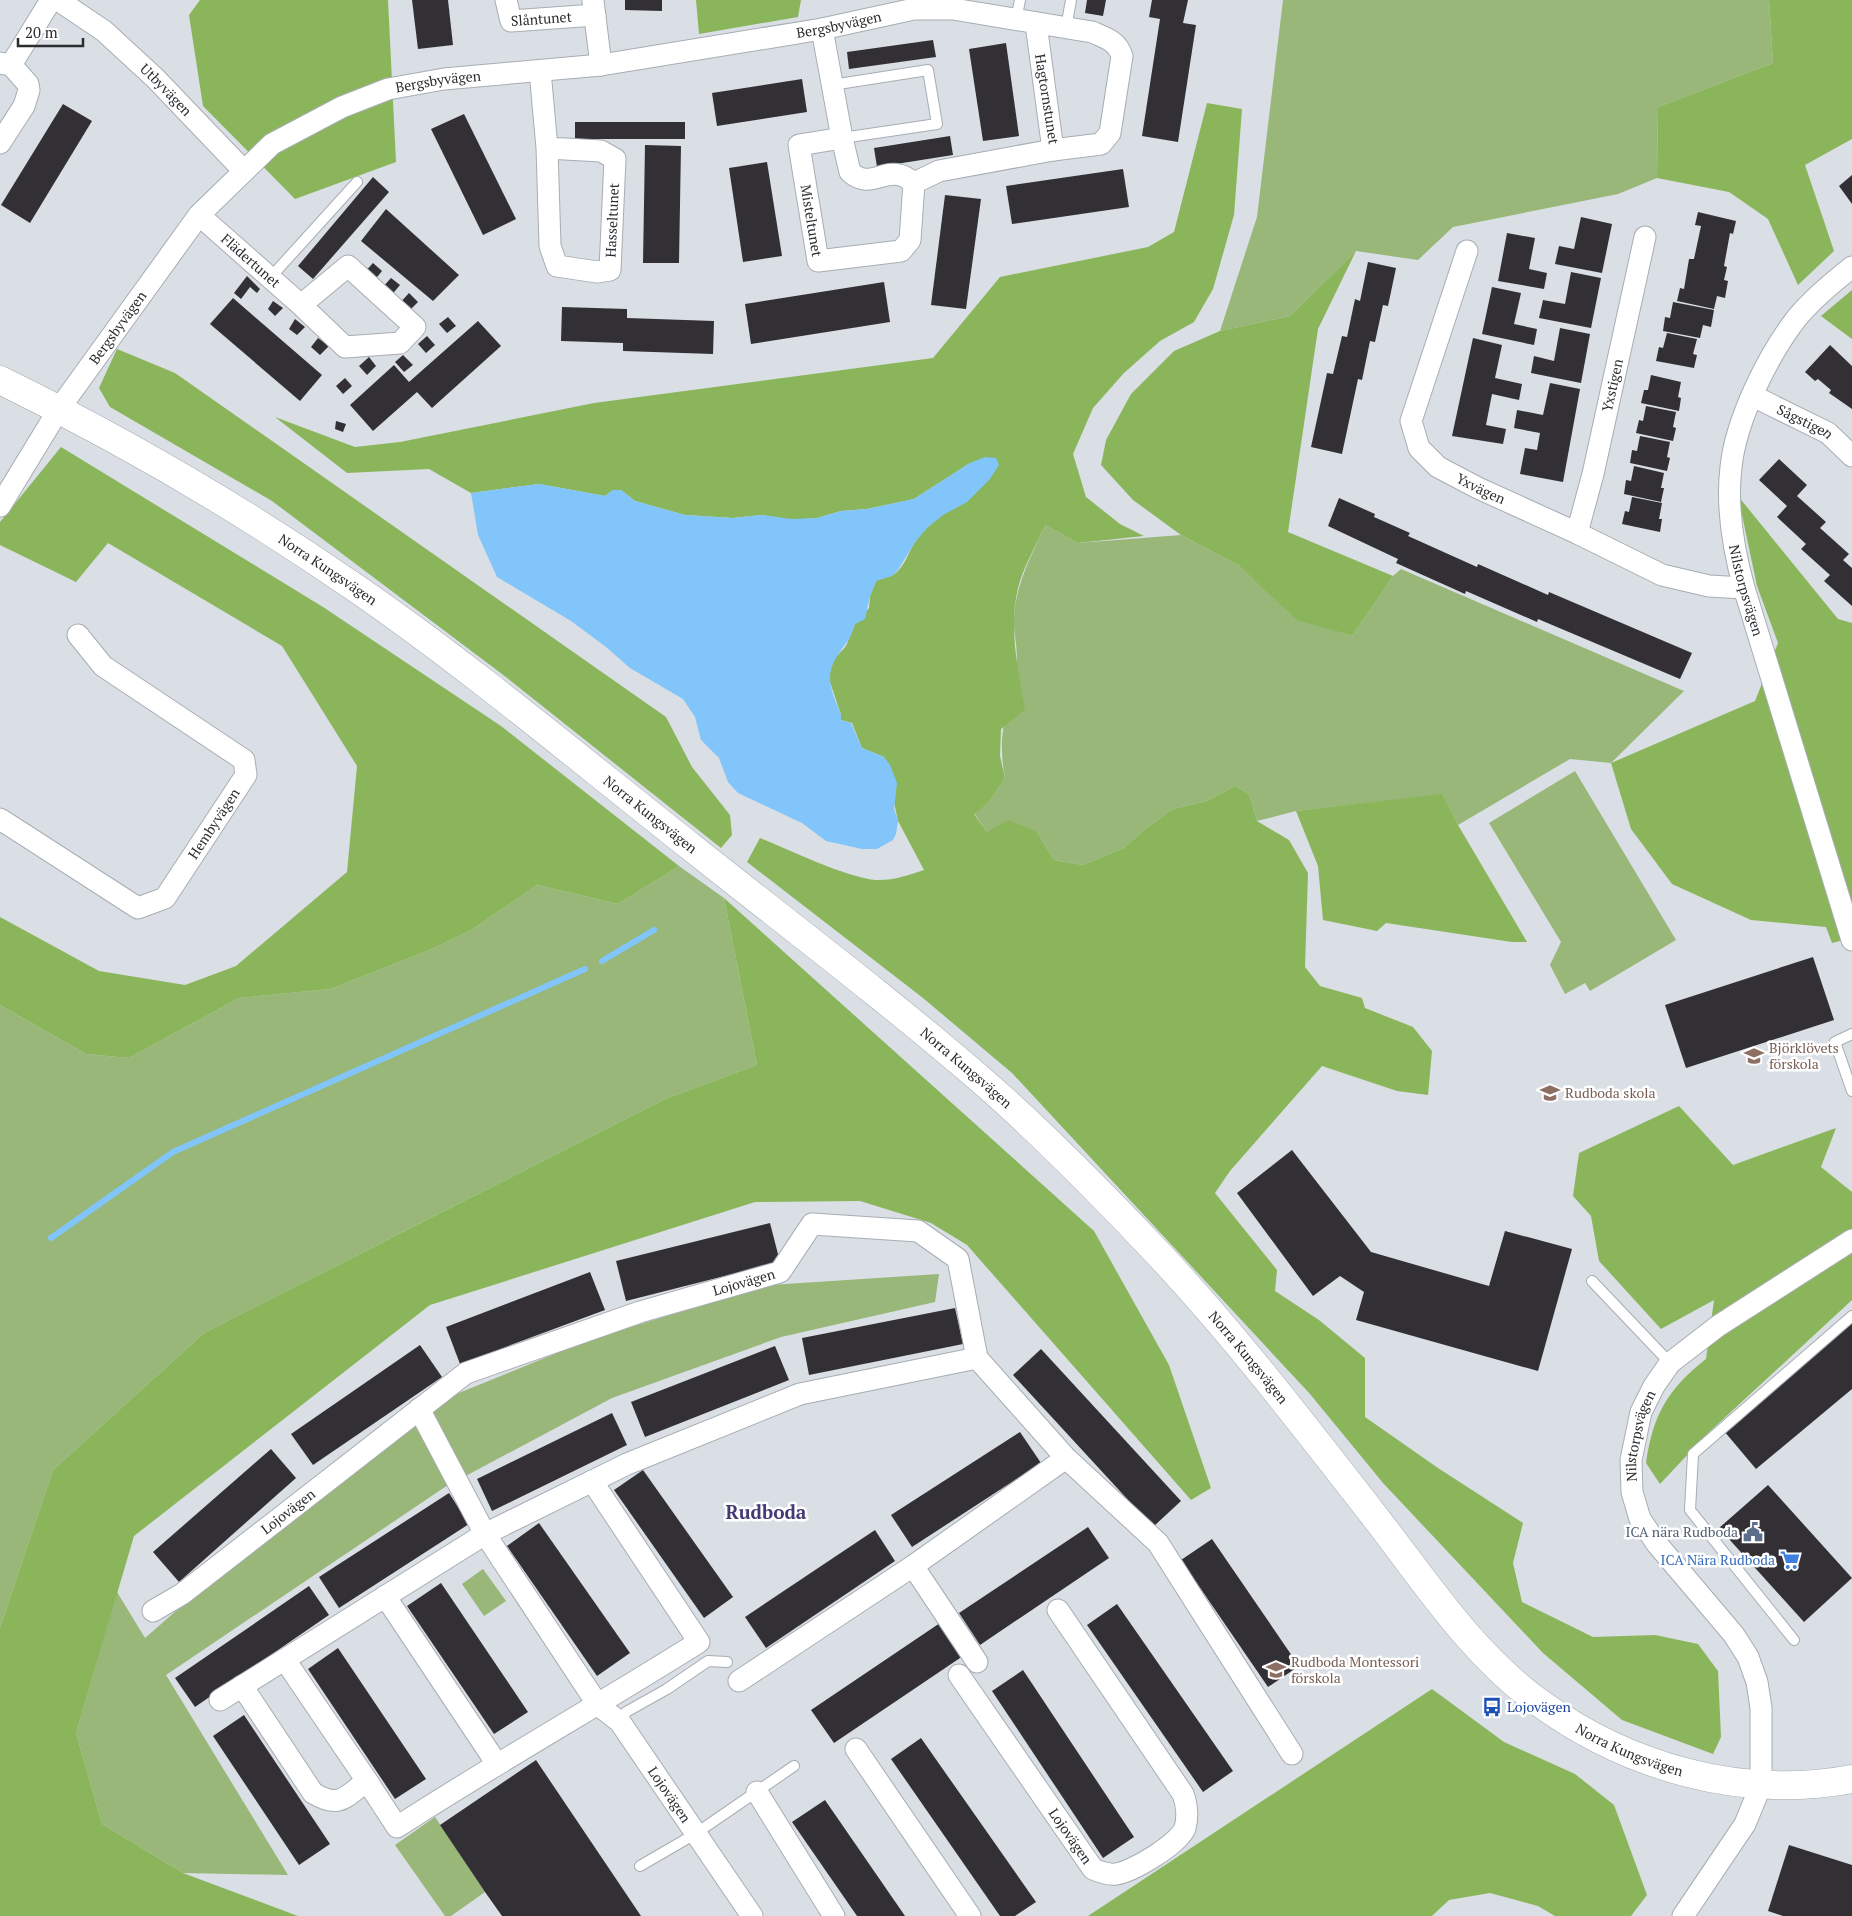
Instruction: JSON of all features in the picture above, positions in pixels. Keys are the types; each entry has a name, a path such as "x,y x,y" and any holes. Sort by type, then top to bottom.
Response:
{"main road":[{"name":"Norra Kungsvägen","path":"0,380 60,409 229,506 365,594 466,669 695,851 748,890 895,1008 985,1084 1104,1197 1179,1275 1316,1441 1451,1616 1510,1680 1563,1719 1597,1740 1630,1754 1719,1781 1761,1785 1811,1785 1852,1779"}],"street":[{"path":"0,143 28,98 28,84 5,64 52,0"},
{"name":"Utbyvägen","path":"58,0 111,37 155,78 244,172"},
{"name":"Slåntunet","path":"506,0 511,21 594,7 601,65"},
{"name":"Bergsbyvägen","path":"60,409 199,215 272,144 342,107 388,89 444,79 601,65 822,29 914,5 953,9"},
{"name":"Hagtornstunet","path":"953,9 1024,15 1066,28 1092,32 1113,41 1119,47 1122,56 1110,133 1101,144 1053,150 1024,15"},
{"path":"822,29 842,138 850,172 855,176 867,180 900,174 914,183 939,171 1053,150"},
{"name":"Hasseltunet","path":"540,71 547,148 550,246 557,266 598,272 610,270 615,159 601,151 547,148"},
{"name":"Misteltunet","path":"842,138 799,146 818,261 901,251 910,240 914,183"},
{"name":"Flädertunet","path":"199,215 302,305 345,347 400,343 415,327 348,266 302,305"},
{"name":"Yxstigen","path":"1577,533 1593,474 1645,237"},
{"name":"Yxvägen","path":"1467,251 1411,421 1419,448 1438,467 1478,488 1577,533 1662,575 1710,586 1744,588"},
{"name":"Nilstorpsvägen","path":"1852,267 1797,318 1768,361 1745,413 1731,466 1729,511 1736,558 1744,588 1852,940"},
{"name":"Sågstigen","path":"1753,396 1828,434 1852,456"},
{"path":"0,506 60,409"},
{"name":"Hembyvägen","path":"0,820 138,908 165,898 246,775 244,760 103,666 78,635"},
{"name":"Lojovägen","path":"153,1611 182,1594 466,1373 640,1312 780,1272 812,1224 918,1231 958,1259 977,1358"},
{"name":"Nilstorpsvägen","path":"1761,1785 1761,1708 1757,1682 1748,1657 1734,1635 1657,1544 1640,1519 1632,1492 1631,1460 1641,1412 1654,1386 1670,1363 1718,1326 1852,1240"},
{"path":"220,1700 485,1534 627,1464 800,1394 977,1358 1066,1458 1158,1543 1292,1754"},
{"name":"Lojovägen","path":"419,1409 485,1534 598,1705 620,1722 752,1916"},
{"path":"739,1682 913,1566 1066,1458"},
{"path":"285,1660 397,1827 699,1642 592,1481"},
{"path":"913,1566 977,1662"},
{"path":"385,1596 497,1764"},
{"name":"Lojovägen","path":"959,1675 1094,1869 1114,1875 1128,1872 1178,1840 1185,1828 1186,1818 1183,1794 1058,1610"},
{"path":"242,1686 312,1793 331,1802 338,1801 367,1781"},
{"path":"856,1749 970,1916"},
{"path":"1683,1916 1745,1824 1761,1785"},
{"path":"757,1792 834,1916"}],"lane":[{"path":"1066,28 1071,0"},
{"path":"832,84 928,70 937,124 842,138"},
{"path":"270,278 357,182"},
{"path":"1852,1034 1835,1042 1852,1091"},
{"path":"1592,1281 1670,1363"},
{"path":"1794,1640 1690,1510 1694,1454 1852,1316"},
{"path":"620,1722 626,1712 708,1661 727,1662"},
{"path":"640,1866 695,1834 794,1766"}],"green space":[{"path":"200,0 388,0 396,162 295,199 203,106 189,15"},
{"path":"696,0 801,0 798,17 699,34"},
{"path":"1283,0 1769,0 1773,63 1658,107 1657,178 1618,194 1453,227 1418,260 1356,251 1290,316 1220,331 1257,217"},
{"path":"1769,0 1852,0 1852,139 1805,165 1834,251 1798,285 1768,219 1729,192 1657,178 1658,107 1773,63"},
{"path":"1207,103 1242,109 1234,215 1213,289 1194,322 1160,341 1124,373 1093,408 1073,454 1086,497 1120,524 1144,536 1078,543 1045,525 1020,581 1014,613 1015,646 1025,710 1001,729 1000,756 1005,778 989,802 974,814 987,832 1008,820 1037,832 1054,860 1083,865 1124,848 1145,829 1173,809 1207,801 1235,786 1249,794 1257,821 1289,840 1308,873 1305,967 1320,986 1362,998 1365,1008 1413,1027 1432,1051 1428,1095 1397,1091 1322,1066 1230,1171 1215,1193 1277,1270 1275,1291 1319,1320 1365,1358 1365,1417 1438,1468 1523,1523 1513,1563 1522,1602 1593,1637 1655,1635 1698,1644 1718,1671 1721,1737 1713,1754 1622,1720 1543,1653 1383,1483 1310,1394 1012,1073 923,998 747,862 760,838 833,869 863,878 888,880 924,870 898,821 884,757 862,748 852,723 841,720 829,679 835,658 846,646 855,624 869,608 870,596 876,581 897,572 920,535 932,523 945,513 967,502 970,463 914,499 867,509 841,511 817,518 792,520 762,515 732,518 685,515 635,501 621,490 613,490 605,496 539,484 471,493 429,469 347,473 275,417 355,447 400,442 594,403 933,358 1000,277 1148,247 1174,232"},
{"path":"1356,251 1318,329 1288,532 1393,576 1352,636 1297,620 1238,565 1181,535 1133,500 1101,465 1106,440 1131,394 1174,351 1220,331 1290,316"},
{"path":"1852,290 1852,339 1821,316"},
{"path":"117,349 175,373 666,717 692,767 730,815 732,835 721,848 502,674 272,501 110,407 99,388"},
{"path":"61,447 323,607 501,726 679,866 618,904 537,885 473,929 430,950 330,989 239,998 129,1058 86,1054 0,1005 0,917 99,971 185,985 236,966 347,872 357,766 282,646 108,543 76,582 0,545 0,522"},
{"path":"1738,496 1838,619 1852,623 1852,938 1832,943 1826,927 1751,920 1672,884 1631,829 1611,763 1755,701 1778,643 1757,586"},
{"path":"1045,525 1078,543 1181,535 1238,565 1297,619 1352,636 1393,576 1401,569 1684,691 1611,763 1570,759 1458,825 1442,795 1296,811 1257,821 1249,794 1235,786 1207,801 1173,809 1145,829 1124,848 1083,865 1054,860 1037,832 987,832 974,813 989,802 1005,778 1002,747 1004,721 1017,659 1014,625 1015,606 1025,570"},
{"path":"1575,771 1676,940 1590,991 1585,983 1565,994 1550,965 1561,942 1489,823"},
{"path":"1442,794 1458,825 1527,942 1512,942 1386,923 1377,931 1323,920 1318,866 1296,811"},
{"path":"679,866 724,898 757,1065 665,1099 204,1333 53,1470 0,1628 0,1005 86,1054 129,1058 239,998 330,989 430,950 473,929 537,885 618,904"},
{"path":"724,898 1094,1231 1169,1365 1211,1488 1191,1500 967,1245 931,1223 860,1201 755,1202 430,1305 134,1536 76,1733 102,1824 183,1873 298,1916 0,1916 0,1628 53,1470 204,1333 665,1099 757,1065"},
{"path":"1679,1106 1733,1165 1836,1128 1821,1167 1852,1192 1852,1300 1706,1435 1660,1484 1646,1463 1653,1430 1664,1404 1672,1392 1706,1359 1714,1300 1661,1329 1599,1261 1591,1216 1573,1196 1579,1153"},
{"path":"939,1274 935,1302 781,1337 612,1398 445,1487 166,1675 288,1875 183,1873 102,1824 76,1733 117,1592 145,1638 231,1563 449,1397 594,1338 770,1285"},
{"path":"483,1569 506,1601 484,1616 462,1584"},
{"path":"1432,1689 1504,1742 1575,1774 1614,1805 1647,1895 1631,1916 1555,1916 1538,1906 1490,1893 1449,1900 1432,1916 1088,1916"},
{"path":"435,1817 485,1892 451,1916 445,1916 395,1845"}],"water":[{"path":"985,457 996,458 999,465 990,479 967,502 943,515 928,527 915,542 898,570 892,576 876,581 870,596 865,619 855,624 849,639 832,665 830,672 831,686 841,720 851,723 862,748 884,757 890,765 897,783 894,809 898,821 896,834 893,840 877,849 862,849 826,841 802,823 738,793 728,782 719,758 701,740 695,717 683,699 630,668 571,621 497,577 478,535 471,493 539,484 605,496 613,490 621,490 635,501 685,515 732,518 762,515 792,519 817,518 841,511 867,509 914,499 970,463"}],"building":[{"path":"412,0 448,0 453,45 418,49"},
{"path":"625,0 662,0 662,11 625,10"},
{"path":"1087,0 1106,0 1103,16 1085,13"},
{"path":"1152,0 1188,0 1183,23 1196,25 1178,142 1142,136 1160,19 1149,17"},
{"path":"933,40 936,57 849,69 847,52"},
{"path":"1006,43 1019,136 983,141 969,49"},
{"path":"802,79 807,112 717,126 712,93"},
{"path":"63,104 92,121 30,223 1,205"},
{"path":"464,114 516,219 483,235 431,129"},
{"path":"575,122 685,122 685,139 575,139"},
{"path":"950,136 953,155 877,167 874,148"},
{"path":"645,145 681,146 679,263 643,263"},
{"path":"767,162 782,256 743,262 729,168"},
{"path":"1123,169 1129,207 1012,224 1006,186"},
{"path":"1852,175 1852,204 1839,186"},
{"path":"373,177 389,192 313,279 298,266"},
{"path":"945,195 981,199 966,309 931,305"},
{"path":"386,209 459,275 433,301 361,241"},
{"path":"1698,212 1736,221 1733,234 1730,233 1724,266 1727,267 1724,280 1728,281 1725,298 1717,296 1714,309 1677,301 1680,288 1684,289 1689,259 1694,259 1701,226 1695,225"},
{"path":"1581,217 1612,224 1602,273 1555,264 1559,246 1574,249"},
{"path":"1507,233 1535,238 1529,269 1547,273 1544,289 1498,281"},
{"path":"1368,262 1396,268 1388,306 1383,305 1375,342 1370,341 1362,380 1358,379 1342,454 1311,447 1327,373 1333,374 1342,336 1347,337 1355,299 1360,301"},
{"path":"373,263 382,271 373,282 363,274"},
{"path":"1571,272 1601,278 1591,328 1539,318 1543,300 1565,304"},
{"path":"247,276 260,289 257,293 250,287 241,299 234,293"},
{"path":"391,278 400,285 390,297 381,289"},
{"path":"884,282 890,322 751,344 745,304"},
{"path":"1492,287 1521,293 1514,324 1537,329 1534,345 1482,334"},
{"path":"409,293 418,302 407,313 398,305"},
{"path":"233,298 322,375 300,401 210,324"},
{"path":"273,301 283,308 275,316 268,309"},
{"path":"1673,302 1714,310 1711,327 1703,325 1700,338 1663,331 1665,317 1670,318"},
{"path":"562,307 627,309 627,318 714,321 713,354 623,351 623,343 561,341"},
{"path":"448,317 456,326 447,333 439,324"},
{"path":"295,319 305,327 297,335 289,329"},
{"path":"478,321 501,346 432,408 417,392 373,431 350,405 394,365 409,382"},
{"path":"1560,328 1590,334 1581,383 1531,373 1534,356 1554,361"},
{"path":"1667,333 1697,339 1693,354 1697,355 1694,368 1656,361 1659,347 1663,348"},
{"path":"427,336 435,345 426,353 418,344"},
{"path":"318,338 329,346 320,355 311,347"},
{"path":"1473,338 1502,345 1495,378 1522,384 1519,400 1492,394 1486,425 1506,429 1503,444 1452,436"},
{"path":"1830,345 1852,366 1852,409 1829,393 1831,390 1818,379 1815,381 1805,372"},
{"path":"403,355 413,365 404,372 395,362"},
{"path":"369,357 376,366 367,375 359,366"},
{"path":"1651,375 1681,382 1678,397 1681,398 1679,411 1641,403 1644,390 1648,390"},
{"path":"345,378 352,386 343,394 336,386"},
{"path":"1550,383 1580,389 1563,482 1520,474 1525,448 1537,450 1540,433 1514,428 1517,410 1543,415"},
{"path":"1646,406 1676,412 1673,427 1676,428 1673,441 1636,433 1639,420 1643,421"},
{"path":"336,421 346,424 343,432 335,429"},
{"path":"1640,436 1670,442 1667,457 1670,458 1667,471 1630,463 1632,450 1637,451"},
{"path":"1779,459 1807,485 1797,496 1826,522 1820,528 1849,554 1843,560 1852,568 1852,606 1824,581 1830,575 1801,549 1806,544 1777,517 1787,506 1759,480"},
{"path":"1634,466 1664,473 1661,488 1664,488 1661,502 1624,494 1626,480 1631,481"},
{"path":"1632,497 1662,503 1659,519 1662,519 1660,532 1622,524 1625,511 1629,512"},
{"path":"1339,498 1375,514 1374,517 1410,533 1408,536 1477,567 1478,564 1548,595 1549,592 1692,653 1680,679 1538,619 1537,622 1466,591 1465,594 1396,563 1398,559 1328,526"},
{"path":"1813,957 1834,1020 1686,1068 1665,1005"},
{"path":"1292,1150 1371,1252 1489,1286 1505,1231 1572,1249 1538,1371 1356,1320 1364,1292 1340,1276 1313,1296 1237,1193"},
{"path":"770,1223 780,1262 626,1301 616,1261"},
{"path":"590,1272 605,1310 460,1364 446,1327"},
{"path":"955,1308 963,1344 809,1375 802,1338"},
{"path":"1852,1323 1852,1389 1756,1469 1724,1431"},
{"path":"420,1345 442,1377 313,1465 291,1434"},
{"path":"775,1346 789,1380 645,1437 631,1402"},
{"path":"1041,1349 1181,1501 1153,1527 1013,1375"},
{"path":"612,1413 627,1445 492,1511 477,1479"},
{"path":"1020,1432 1041,1463 912,1547 891,1515"},
{"path":"271,1449 296,1478 179,1582 153,1552"},
{"path":"643,1470 733,1597 704,1618 614,1490"},
{"path":"1768,1485 1852,1578 1804,1622 1719,1528"},
{"path":"449,1493 469,1524 339,1608 319,1577"},
{"path":"539,1523 630,1653 597,1676 507,1546"},
{"path":"1088,1527 1109,1558 980,1645 959,1613"},
{"path":"875,1530 895,1561 766,1648 745,1617"},
{"path":"1212,1539 1299,1666 1268,1687 1181,1560"},
{"path":"441,1583 528,1712 494,1734 407,1606"},
{"path":"309,1586 329,1615 195,1707 175,1678"},
{"path":"1117,1604 1233,1771 1203,1792 1087,1625"},
{"path":"940,1623 963,1656 834,1743 811,1710"},
{"path":"338,1648 426,1779 395,1799 308,1669"},
{"path":"1023,1670 1134,1837 1103,1858 992,1691"},
{"path":"244,1715 330,1844 299,1865 213,1736"},
{"path":"921,1738 1036,1902 1015,1916 1000,1916 891,1759"},
{"path":"536,1760 641,1916 502,1916 485,1892 440,1825"},
{"path":"825,1800 905,1916 857,1916 792,1822"},
{"path":"1789,1845 1852,1865 1852,1916 1783,1916 1768,1911"}],"waterway":[{"path":"602,961 654,930"},
{"path":"51,1238 173,1152 585,969"}],"place":[{"name":"Björklövets förskola","path":"1754,1056"},
{"name":"Rudboda skola","path":"1550,1093"},
{"name":"ICA nära Rudboda","path":"1753,1532"},
{"name":"ICA Nära Rudboda","path":"1790,1560"},
{"name":"Rudboda Montessori förskola","path":"1276,1670"},
{"name":"Lojovägen","path":"1492,1707"}],"district":[{"name":"Rudboda","path":"766,1512"}]}
